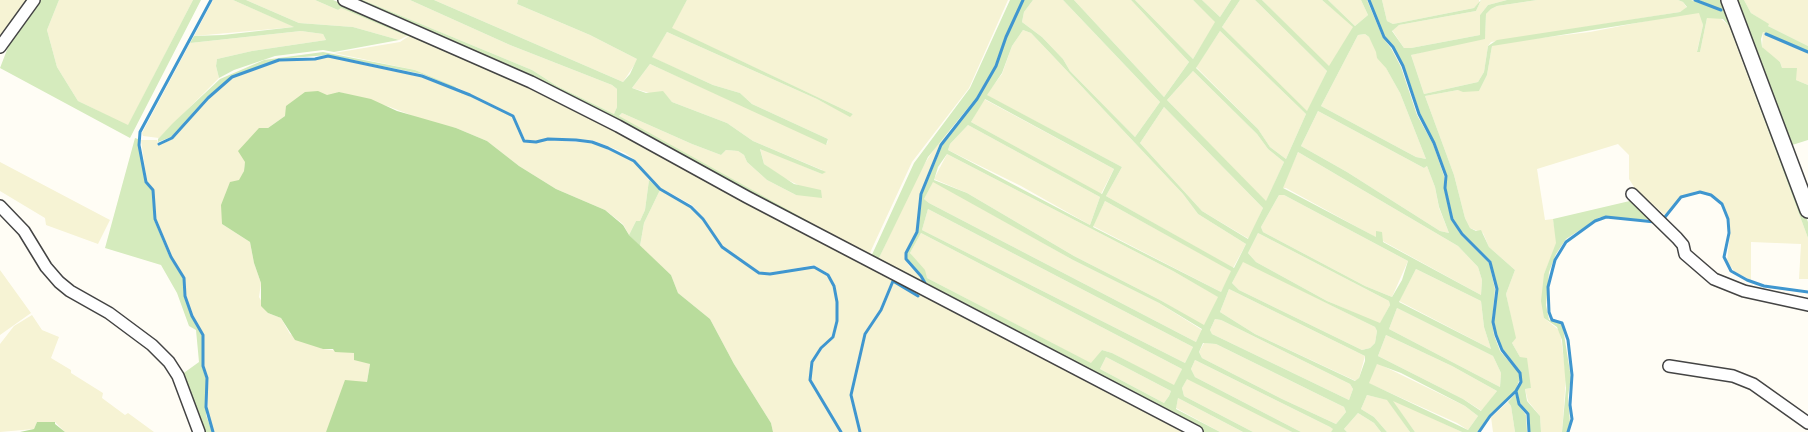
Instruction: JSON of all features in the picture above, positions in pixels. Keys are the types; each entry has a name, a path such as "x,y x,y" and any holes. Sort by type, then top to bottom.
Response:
{"street":[{"path":"0,47 34,0"},
{"path":"344,0 531,82 618,126 747,197 1197,432"},
{"path":"1729,0 1808,210"},
{"path":"1632,194 1677,238 1683,245 1685,254 1714,279 1744,291 1808,306"},
{"path":"0,206 24,231 46,266 59,282 121,322 152,345 170,362 178,376 199,432"},
{"path":"1669,366 1733,376 1753,384 1808,423"}],"shaded area":[{"path":"0,0 30,0 0,41"},
{"path":"59,0 193,0 128,126 78,101 57,67 47,30"},
{"path":"213,0 233,0 295,27 194,36"},
{"path":"246,0 315,0 338,10 341,7 407,36 399,40 353,27 299,23"},
{"path":"363,0 410,0 510,45 612,85 617,89 617,107 614,114 557,86 532,70"},
{"path":"434,0 518,0 517,4 590,35 637,59 637,61 623,82"},
{"path":"687,0 1008,0 969,88 912,162 868,257 619,117 622,113 721,155 726,150 738,151 767,180 796,195 802,187 782,177 764,164 760,148 822,174 822,170 753,141 727,123 672,102 663,92 653,94 632,88 650,64 827,144 828,139 752,104 740,93 713,85 651,57 667,32 817,99 850,116 853,114 671,28"},
{"path":"1033,0 1063,0 1160,102 1135,137 1070,71 1063,59 1042,37 1022,22 1024,12"},
{"path":"1074,0 1131,0 1189,62 1164,97"},
{"path":"1135,0 1193,0 1216,22 1193,59"},
{"path":"1202,0 1231,0 1220,17"},
{"path":"1240,0 1255,0 1327,71 1307,112 1222,27"},
{"path":"1262,0 1322,0 1354,27 1329,67"},
{"path":"1328,0 1361,0 1368,15 1355,26"},
{"path":"1382,0 1479,0 1479,3 1474,8 1393,24 1387,21"},
{"path":"1481,0 1507,0 1488,5 1480,15 1480,35 1404,48 1392,30 1399,25 1476,11"},
{"path":"1537,0 1678,0 1683,2 1687,8 1680,12 1491,42 1488,46 1484,72 1478,82 1424,94 1411,55 1485,36 1486,14 1491,9 1497,6"},
{"path":"1744,0 1808,0 1808,46 1768,26 1768,24 1751,13"},
{"path":"1688,13 1700,13 1703,25 1697,51 1700,52 1707,18 1720,18 1729,26 1808,238 1808,279 1799,279 1801,244 1751,242 1751,280 1735,272 1727,262 1730,222 1723,203 1713,195 1696,191 1679,198 1665,215 1636,190 1629,179 1629,155 1618,144 1537,169 1545,220 1553,219 1557,243 1544,274 1544,318 1560,331 1566,377 1562,432 1541,432 1540,416 1528,401 1525,389 1531,388 1520,357 1512,343 1515,337 1506,294 1515,270 1489,247 1483,233 1470,228 1465,218 1454,175 1425,96 1458,90 1479,91 1487,75 1492,46 1498,43 1590,32"},
{"path":"1023,30 1031,33 1052,55 1183,194 1198,214 1246,244 1233,268 1106,196 1122,167 986,95 1002,74 1012,46"},
{"path":"301,31 323,34 326,40 252,51 217,59 216,66 219,78 159,138 143,136 142,133 190,43"},
{"path":"1220,31 1306,114 1286,159 1270,147 1258,129 1196,67"},
{"path":"1763,32 1808,53 1808,85 1796,80 1782,68 1780,62 1767,53 1762,47"},
{"path":"1365,34 1369,37 1400,93 1426,159 1416,157 1321,106 1358,35"},
{"path":"409,36 507,79 507,76 647,146 1188,432 860,432 852,393 850,395 859,432 842,432 811,379 813,363 822,349 834,337 838,321 838,302 835,285 829,274 814,265 770,273 760,272 722,246 704,218 692,205 661,188 635,160 625,153 592,140 548,138 536,141 525,140 514,115 454,86 415,70 334,53 400,42","holes":["892,280 918,296 893,282 882,310 865,334 859,357 864,333 880,309"]},
{"path":"328,57 421,77 470,96 512,116 524,142 536,143 548,140 592,143 624,156 634,161 649,180 645,210 640,221 636,221 629,235 623,224 605,210 556,189 519,166 487,141 456,128 426,121 390,107 339,92 285,116 268,128 245,163 244,171 222,224 250,242 254,263 261,283 259,297 268,313 281,318 290,334 323,349 355,353 370,364 367,382 332,420 326,432 214,432 208,414 208,378 204,366 203,334 193,316 186,295 185,278 172,257 155,219 154,190 147,182 141,140 157,140 159,145 173,139 209,98 233,78 279,61 316,60"},
{"path":"1193,71 1257,134 1268,149 1284,162 1266,202 1167,100"},
{"path":"984,99 1114,169 1101,194 971,122"},
{"path":"1164,107 1263,208 1249,239 1202,211 1140,143"},
{"path":"1318,111 1424,168 1427,166 1435,187 1439,208 1449,233 1440,231 1347,172 1301,146"},
{"path":"968,125 1100,197 1090,225 1021,186 948,150 950,144"},
{"path":"951,130 940,145 921,194 916,232 906,253 905,259 909,266 921,276 924,283 879,258 918,174 936,146"},
{"path":"1298,152 1458,246 1478,267 1482,280 1481,295 1286,188 1282,188"},
{"path":"947,154 1173,271 1219,297 1204,326 1160,300 1074,256 967,193 934,179"},
{"path":"0,162 110,220 98,244 46,225 45,218 0,191"},
{"path":"933,181 1073,260 1159,303 1202,330 1196,342 929,203 924,199"},
{"path":"660,190 691,207 703,219 721,248 759,274 770,275 814,267 827,276 833,286 836,302 836,321 832,336 821,347 811,362 809,380 840,432 773,432 771,423 734,364 710,319 678,293 671,275 640,246 644,223"},
{"path":"1279,195 1284,195 1408,261 1392,297 1365,286 1263,232 1261,227"},
{"path":"1105,201 1232,271 1221,292 1093,226"},
{"path":"928,209 1193,347 1185,363 922,230"},
{"path":"921,233 1182,369 1174,386 1112,353 1102,350 1092,364 927,278 910,253"},
{"path":"1258,233 1389,301 1390,305 1380,324 1327,301 1256,262 1248,253"},
{"path":"1243,261 1375,327 1377,331 1375,343 1370,348 1362,350 1239,290 1232,283"},
{"path":"1416,269 1481,301 1484,327 1491,349 1399,301"},
{"path":"0,270 31,313 0,335"},
{"path":"1229,289 1365,356 1359,378 1356,381 1255,334 1220,312"},
{"path":"1397,308 1493,356 1501,373 1500,387 1389,329"},
{"path":"32,315 42,330 59,337 51,358 103,393 102,398 125,415 128,413 154,432 65,432 55,422 37,422 34,429 0,432 0,344 14,326"},
{"path":"1215,319 1221,320 1350,384 1353,389 1349,400 1212,334 1210,330"},
{"path":"1386,335 1452,366 1497,391 1482,411 1463,399 1378,356"},
{"path":"1204,343 1216,344 1344,407 1346,412 1336,424 1282,399 1202,358 1199,352"},
{"path":"1106,357 1171,391 1169,396 1164,403 1100,369"},
{"path":"1195,360 1334,429 1331,432 1301,432 1195,377 1191,369"},
{"path":"1377,363 1465,406 1478,416 1468,430 1457,423 1368,383"},
{"path":"1187,378 1292,432 1253,432 1184,396 1182,388"},
{"path":"1367,395 1388,400 1410,432 1387,432 1374,417 1361,409"},
{"path":"1178,398 1243,432 1220,432 1176,408"},
{"path":"1392,401 1396,401 1462,432 1415,432"},
{"path":"1508,402 1511,406 1515,432 1493,432 1491,417"},
{"path":"1358,413 1374,423 1381,432 1347,432 1344,429"}],"green space":[{"path":"40,0 59,0 47,30 57,67 78,101 128,125 193,0 201,0 130,138 0,68 10,42"},
{"path":"233,0 246,0 299,23 353,27 399,40 334,52 323,50 275,56 234,70 219,78 216,66 217,59 252,51 326,40 323,34 301,31 190,43 194,36 223,35 294,27"},
{"path":"315,0 333,0 412,33 407,36 341,8 338,10"},
{"path":"355,0 363,0 532,70 557,86 614,114 617,107 617,89 612,85 510,45 410,0 434,0 623,82 630,74 637,59 590,35 517,4 518,0 687,0 672,28 853,114 850,117 817,99 667,32 652,57 713,85 740,93 752,104 828,139 826,145 650,64 632,88 646,93 663,91 672,102 727,123 753,141 826,172 822,174 760,149 764,164 794,184 821,190 822,198 796,195 767,180 738,151 726,150 721,155 622,113 619,116 810,222 809,227"},
{"path":"1010,0 1023,0 1005,37 995,66 976,98 928,157 879,258 926,283 922,275 907,259 907,253 918,232 922,194 942,146 978,99 996,67 1006,37 1024,0 1033,0 1024,12 1022,22 1042,37 1063,59 1070,71 1135,137 1160,102 1063,0 1074,0 1164,97 1189,62 1131,0 1135,0 1193,59 1215,22 1193,0 1202,0 1220,17 1231,0 1240,0 1222,27 1307,111 1327,71 1255,0 1262,0 1329,66 1353,27 1322,0 1328,0 1355,26 1368,15 1361,0 1367,0 1383,38 1391,48 1401,67 1417,115 1433,144 1444,176 1444,188 1451,219 1461,235 1489,263 1495,289 1492,322 1494,335 1500,351 1519,373 1519,381 1515,391 1489,415 1478,432 1462,432 1393,401 1415,432 1410,432 1387,400 1367,395 1361,409 1374,417 1387,432 1381,432 1374,423 1358,413 1344,429 1347,432 1331,432 1333,429 1330,427 1195,360 1191,369 1195,377 1301,432 1292,432 1187,379 1182,388 1184,396 1253,432 1243,432 1178,398 1176,409 1220,432 1204,432 870,259 914,163 970,88","holes":["1023,30 1031,33 1183,194 1198,214 1246,244 1234,268 1106,196 1122,167 987,95 1002,73 1012,46","1220,31 1306,114 1286,159 1270,147 1258,129 1196,68","1365,34 1369,37 1377,58 1386,68 1400,93 1426,159 1416,157 1321,106 1358,35","1193,71 1257,134 1268,149 1284,162 1266,201 1167,100","985,99 1114,169 1102,194 971,122","1164,107 1263,208 1248,239 1202,211 1140,143","1318,111 1424,168 1427,166 1449,233 1440,231 1347,172 1301,146","968,125 1100,197 1090,225 948,150 950,144","1298,152 1458,246 1478,267 1482,280 1481,295 1383,242 1382,232 1376,231 1376,237 1283,188","947,154 1173,271 1218,297 1204,325 1074,256 967,193 934,180 938,167","933,182 1073,260 1159,303 1202,329 1196,342 924,199","1279,195 1284,195 1408,261 1402,280 1392,297 1365,286 1263,232 1261,227","1105,201 1231,271 1221,292 1093,227","928,209 1193,347 1185,363 922,230","921,233 1182,369 1174,385 1112,353 1102,350 1091,363 927,278 925,270 910,253","1258,233 1389,301 1390,305 1380,323 1327,301 1256,262 1248,253","1243,262 1375,327 1377,331 1375,343 1370,348 1362,350 1239,290 1232,283","1416,269 1481,301 1484,327 1491,349 1399,302","1229,289 1365,356 1359,378 1355,381 1255,334 1220,312","1397,308 1493,356 1501,373 1500,387 1389,329","1215,319 1221,320 1350,384 1353,389 1349,400 1212,334 1210,330","1386,335 1452,366 1497,391 1481,411 1463,399 1378,356","1203,343 1216,344 1344,407 1346,412 1336,424 1202,358 1199,352","1106,357 1171,391 1164,403 1100,369","1377,364 1401,373 1465,406 1478,416 1468,430 1369,383"]},
{"path":"1369,0 1382,0 1387,21 1393,24 1474,8 1481,0 1476,11 1399,25 1392,31 1404,48 1411,48 1480,35 1480,15 1488,5 1507,0 1537,0 1497,6 1491,9 1486,14 1485,39 1411,55 1424,94 1478,82 1484,72 1488,46 1497,40 1680,12 1687,7 1678,0 1691,0 1721,10 1699,0 1726,0 1808,222 1808,238 1738,49 1729,26 1723,19 1707,18 1700,52 1697,52 1703,25 1699,13 1492,46 1487,75 1479,91 1463,92 1458,90 1425,96 1454,175 1465,218 1470,228 1476,231 1481,230 1489,247 1515,270 1506,294 1516,338 1512,343 1520,357 1527,358 1531,388 1525,389 1527,401 1540,416 1541,432 1529,432 1529,414 1520,403 1517,391 1521,382 1521,372 1503,349 1496,334 1494,322 1497,289 1491,261 1463,234 1453,218 1446,188 1447,176 1435,143 1420,113 1404,66 1385,37"},
{"path":"1736,0 1744,0 1751,13 1769,24 1768,26 1808,46 1808,51 1763,32 1761,39 1762,47 1780,62 1782,68 1797,68 1796,80 1808,85 1808,140 1789,146"},
{"path":"413,34 507,76 507,79 409,36"},
{"path":"323,52 415,70 460,90 422,74 328,55 279,59 232,76 207,97 171,137 158,142 158,139 173,123 220,79 264,60"},
{"path":"318,91 327,95 339,92 371,99 397,111 456,128 487,141 519,166 556,189 605,210 623,225 629,235 671,275 678,293 710,319 734,364 771,423 773,432 326,432 345,380 367,382 370,364 354,360 354,353 335,352 333,349 323,349 295,340 281,318 268,313 261,306 261,283 254,263 250,242 222,224 221,205 230,182 239,180 244,171 245,162 238,151 259,128 268,128 285,116 286,106 305,92"},
{"path":"135,138 138,139 145,183 152,190 154,220 170,258 183,278 184,296 191,316 202,335 202,367 206,378 206,415 212,432 202,432 181,375 199,362 196,330 189,326 177,293 161,265 105,248"},
{"path":"649,180 660,190 644,223 640,246 629,235 636,221 640,221 645,210"},
{"path":"1634,200 1655,220 1600,217 1566,239 1556,254 1549,272 1546,305 1549,320 1561,323 1563,328 1571,378 1568,396 1570,423 1567,432 1562,432 1566,388 1562,340 1557,327 1544,318 1541,301 1544,274 1556,243 1553,219"},
{"path":"1515,394 1518,404 1526,415 1527,432 1515,432 1511,406 1508,402"},
{"path":"37,422 55,422 65,432 20,432 34,429"}],"waterway":[{"path":"211,0 140,132 139,145 146,182 153,190 155,219 171,257 184,278 185,296 192,316 203,335 203,366 207,378 206,407 213,432"},
{"path":"925,283 906,259 906,253 917,232 921,194 941,145 977,99 996,66 1006,37 1023,0"},
{"path":"1369,0 1384,37 1393,47 1403,66 1419,114 1434,143 1446,176 1445,188 1452,219 1462,234 1490,262 1497,289 1493,322 1502,350 1520,373 1521,382 1516,391 1519,404 1528,414 1529,432"},
{"path":"1695,0 1721,10"},
{"path":"1766,34 1808,52"},
{"path":"159,144 172,138 208,98 232,77 279,60 315,59 328,56 422,76 470,95 513,116 524,141 536,142 548,139 576,140 592,142 608,148 634,161 660,189 691,207 703,219 722,247 759,273 770,274 814,267 828,275 834,286 837,302 837,321 833,337 821,348 812,362 810,380 841,432"},
{"path":"1665,217 1681,197 1700,192 1711,195 1722,204 1728,219 1729,233 1724,257 1731,271 1747,280 1764,286 1808,292"},
{"path":"1568,432 1572,419 1570,405 1572,375 1568,340 1562,323 1552,320 1549,312 1548,287 1555,260 1566,242 1595,221 1606,217 1655,222"},
{"path":"860,432 851,395 865,334 881,310 893,281 918,296"},
{"path":"1479,432 1490,416 1516,391"}]}
